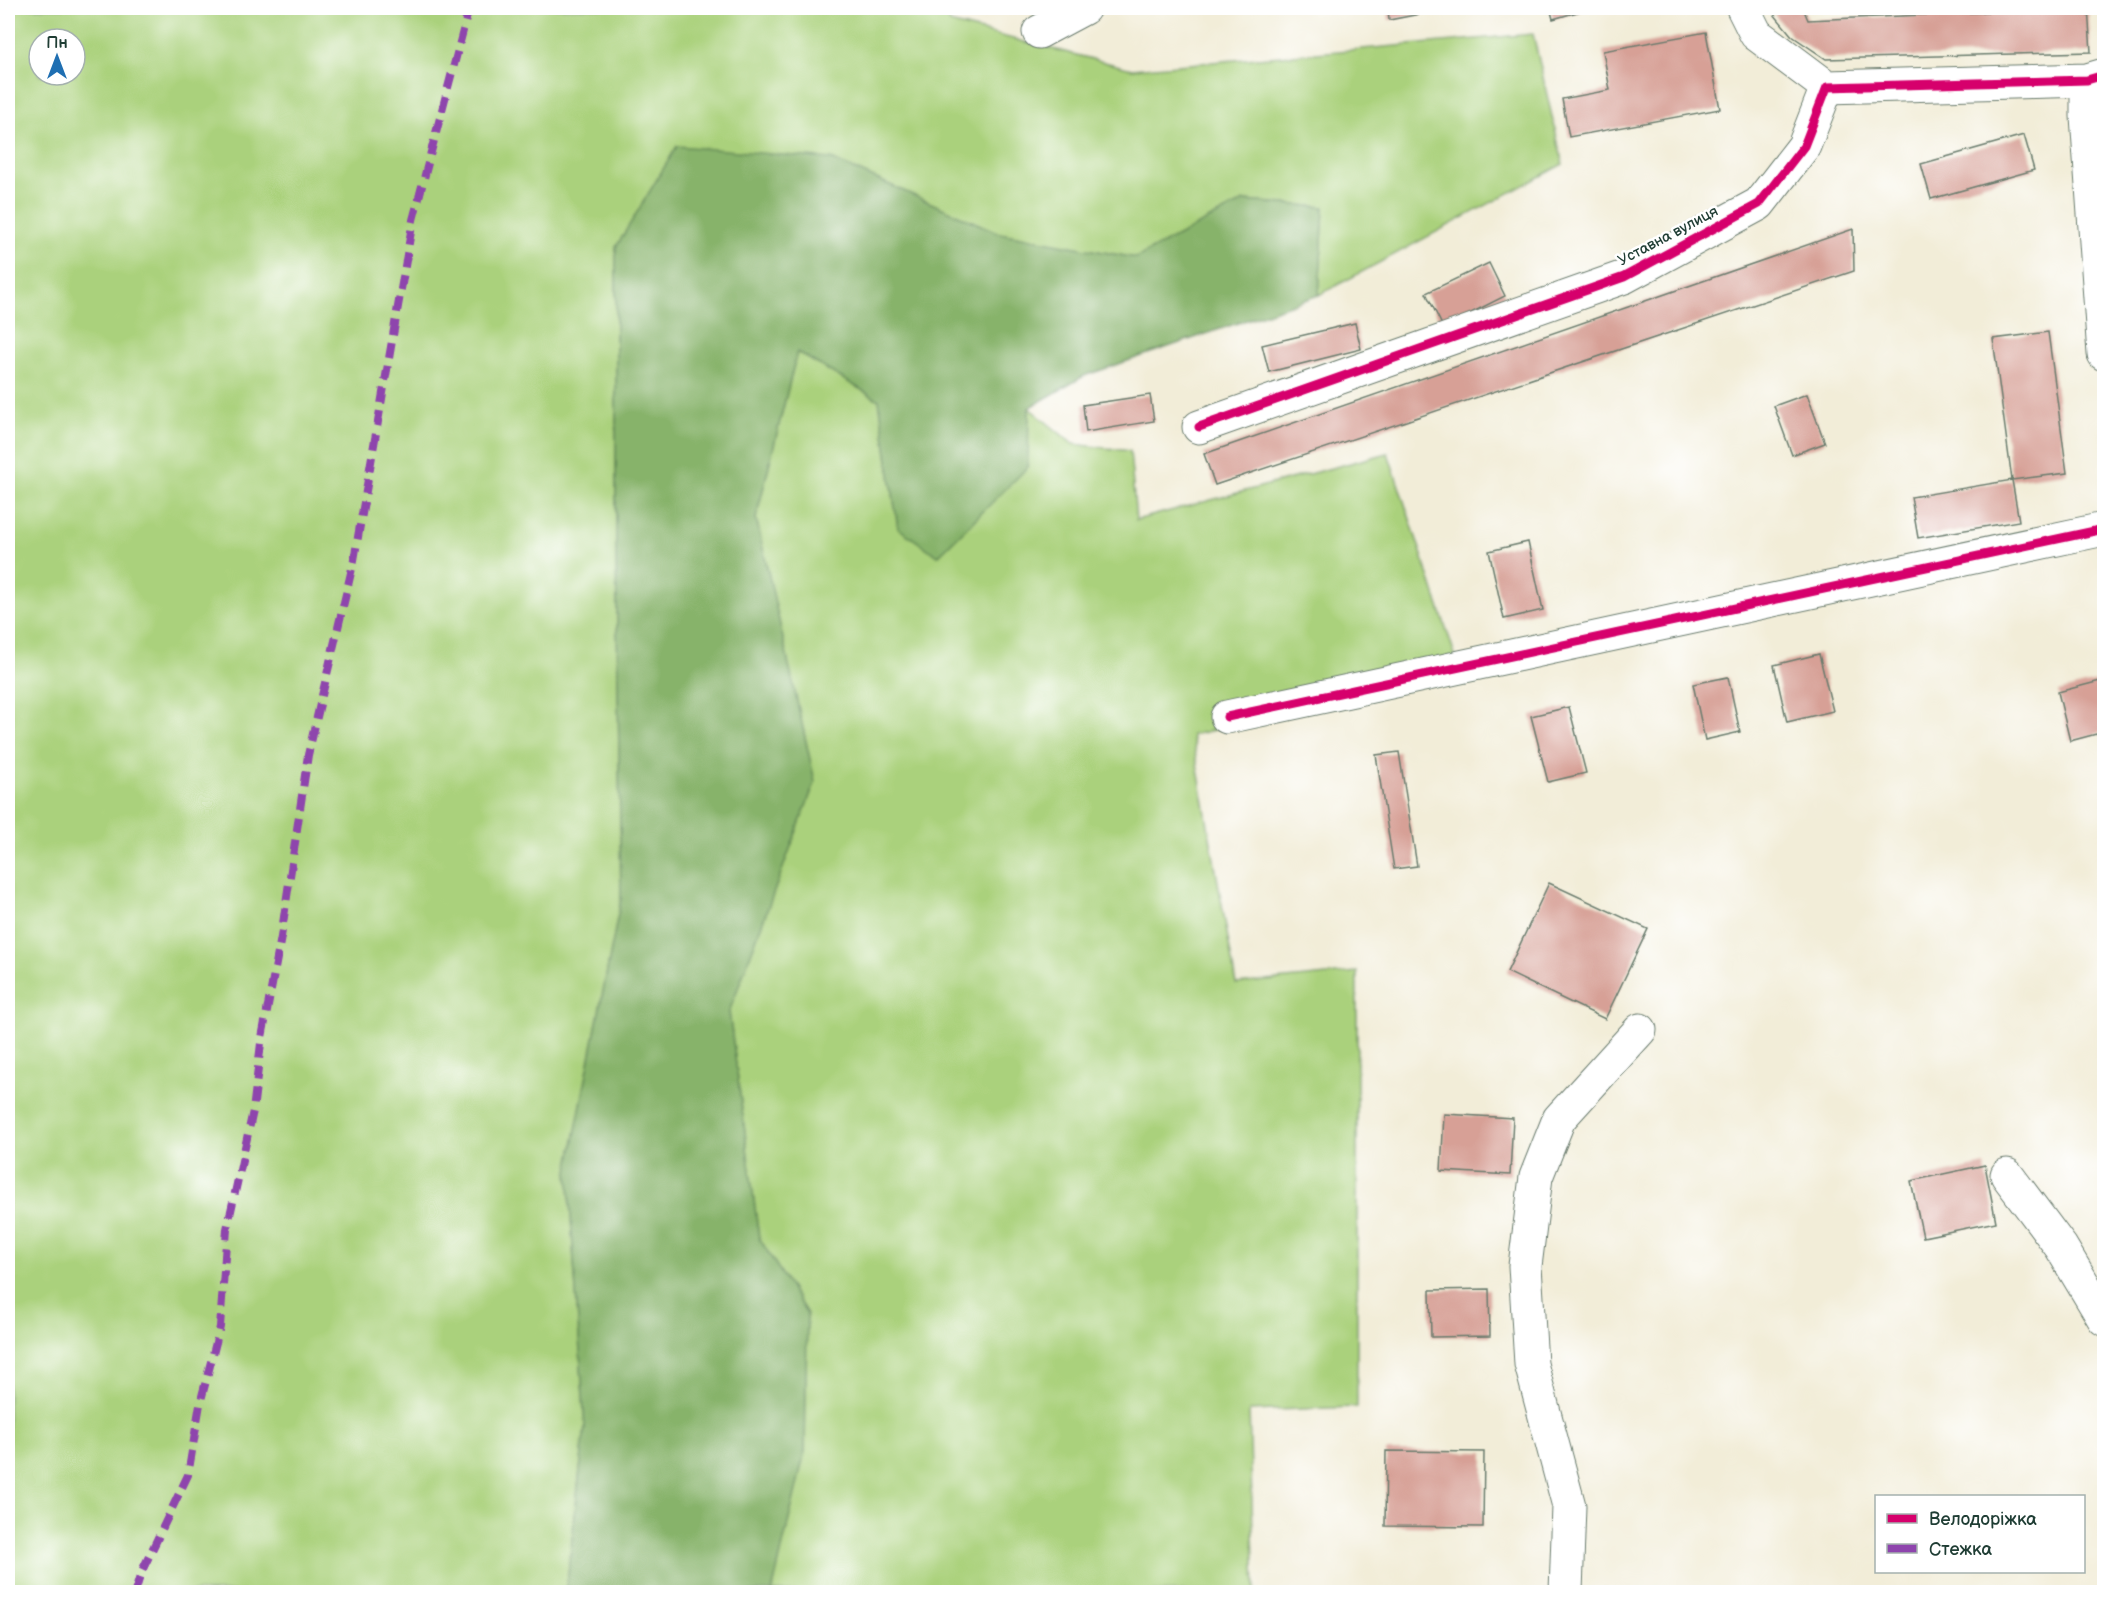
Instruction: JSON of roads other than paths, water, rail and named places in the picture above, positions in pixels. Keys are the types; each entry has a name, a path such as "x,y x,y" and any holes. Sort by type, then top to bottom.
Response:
{"street":[{"path":"1039,33 1084,8"},
{"path":"1743,8 1756,34 1827,87 2096,77 2087,116 2104,354"},
{"name":"Уставна вулиця","path":"1199,428 1624,277 1759,204 1804,146 1827,87"},
{"path":"1227,717 2104,528"},
{"path":"1566,1593 1569,1506 1532,1364 1525,1266 1536,1178 1559,1119 1640,1030"},
{"path":"2007,1175 2061,1247 2104,1320"}]}
